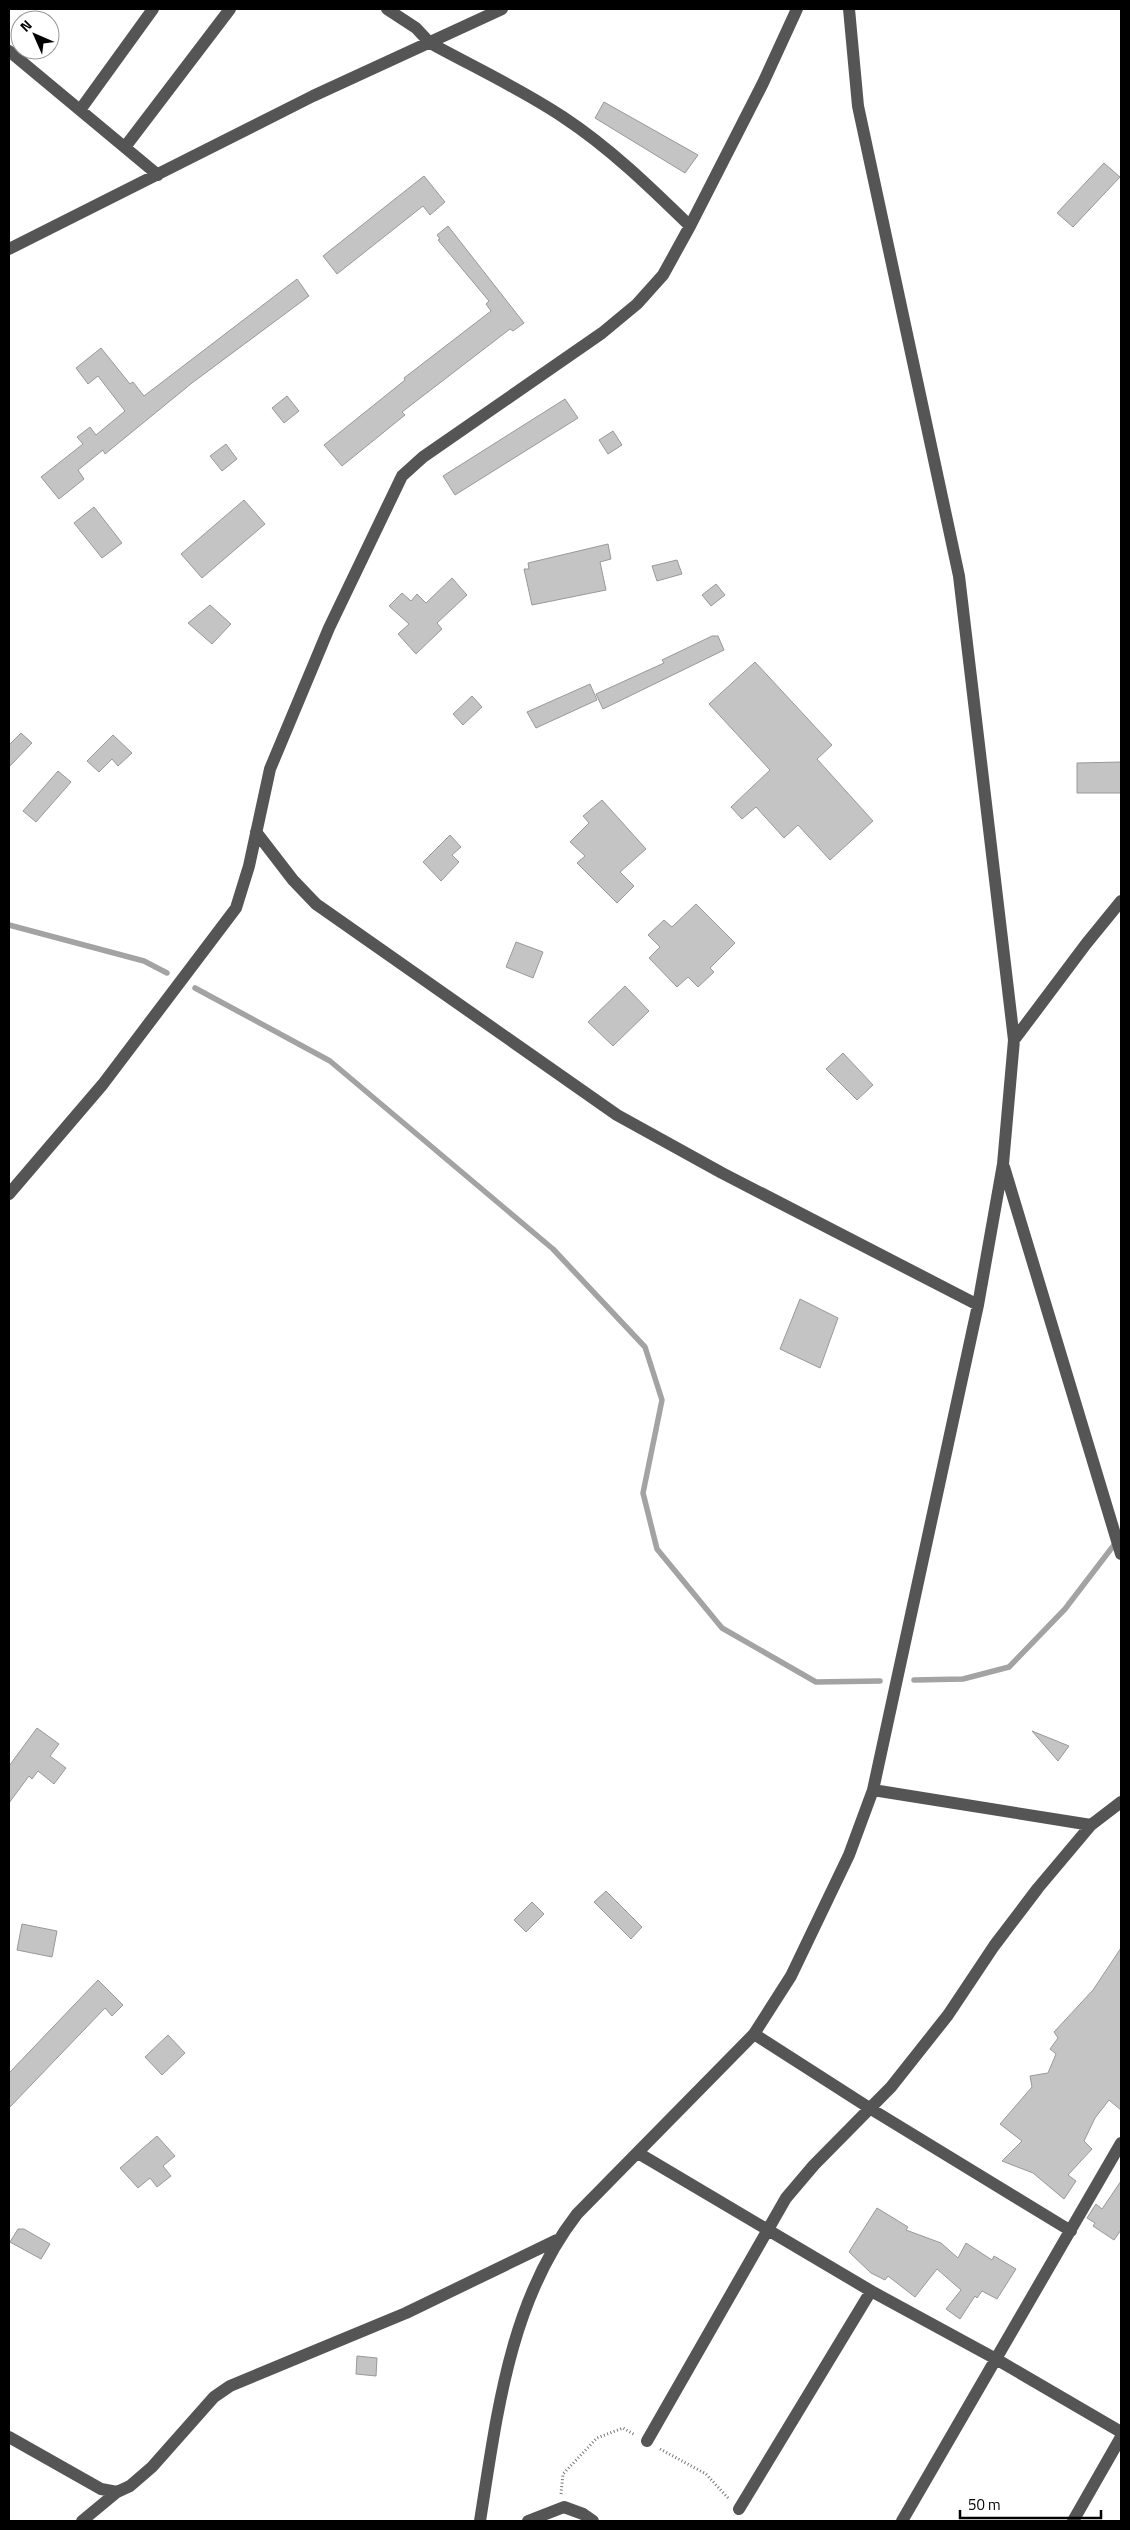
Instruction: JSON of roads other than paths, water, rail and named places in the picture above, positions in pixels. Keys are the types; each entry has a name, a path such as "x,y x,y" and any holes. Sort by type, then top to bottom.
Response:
{"street":[{"path":"80,110 153,9"},
{"path":"125,147 230,9"},
{"path":"387,9 416,28 430,43 569,121 640,177 690,226"},
{"path":"9,249 313,96 502,9"},
{"path":"9,1194 103,1084 236,908 249,866 270,769 329,628 402,476 423,457 602,333 637,304 663,275 763,83 797,9"},
{"path":"480,2521 504,2380 523,2313 557,2240 577,2214 754,2034 791,1976 849,1855 873,1790 978,1305 1003,1164 1014,1040 958,576 858,106 849,9"},
{"path":"9,51 158,175"},
{"path":"256,832 293,880 316,904 617,1115 731,1178 978,1305"},
{"path":"1014,1040 1086,944 1121,901"},
{"path":"1003,1164 1119,1540 1121,1554"},
{"path":"873,1790 1091,1825"},
{"path":"647,2441 786,2198 814,2165 871,2109 948,2015 994,1946 1038,1888 1091,1825 1121,1802"},
{"path":"754,2034 871,2109 1071,2231"},
{"path":"902,2521 1121,2143"},
{"path":"638,2153 871,2291 996,2359 1121,2432"},
{"path":"82,2521 117,2492 130,2486 152,2467 214,2397 230,2386 406,2313 557,2240"},
{"path":"739,2509 871,2291"},
{"path":"9,2437 101,2490 117,2492"},
{"path":"1073,2521 1121,2438"},
{"path":"528,2521 564,2507 583,2514 593,2521"}],"waterway":[{"path":"9,925 144,961 167,973"},
{"path":"195,988 330,1061 553,1249 645,1347 662,1400 643,1493 657,1549 722,1628 816,1682 880,1681"},
{"path":"914,1680 963,1679 1009,1667 1065,1609 1117,1541"}]}
